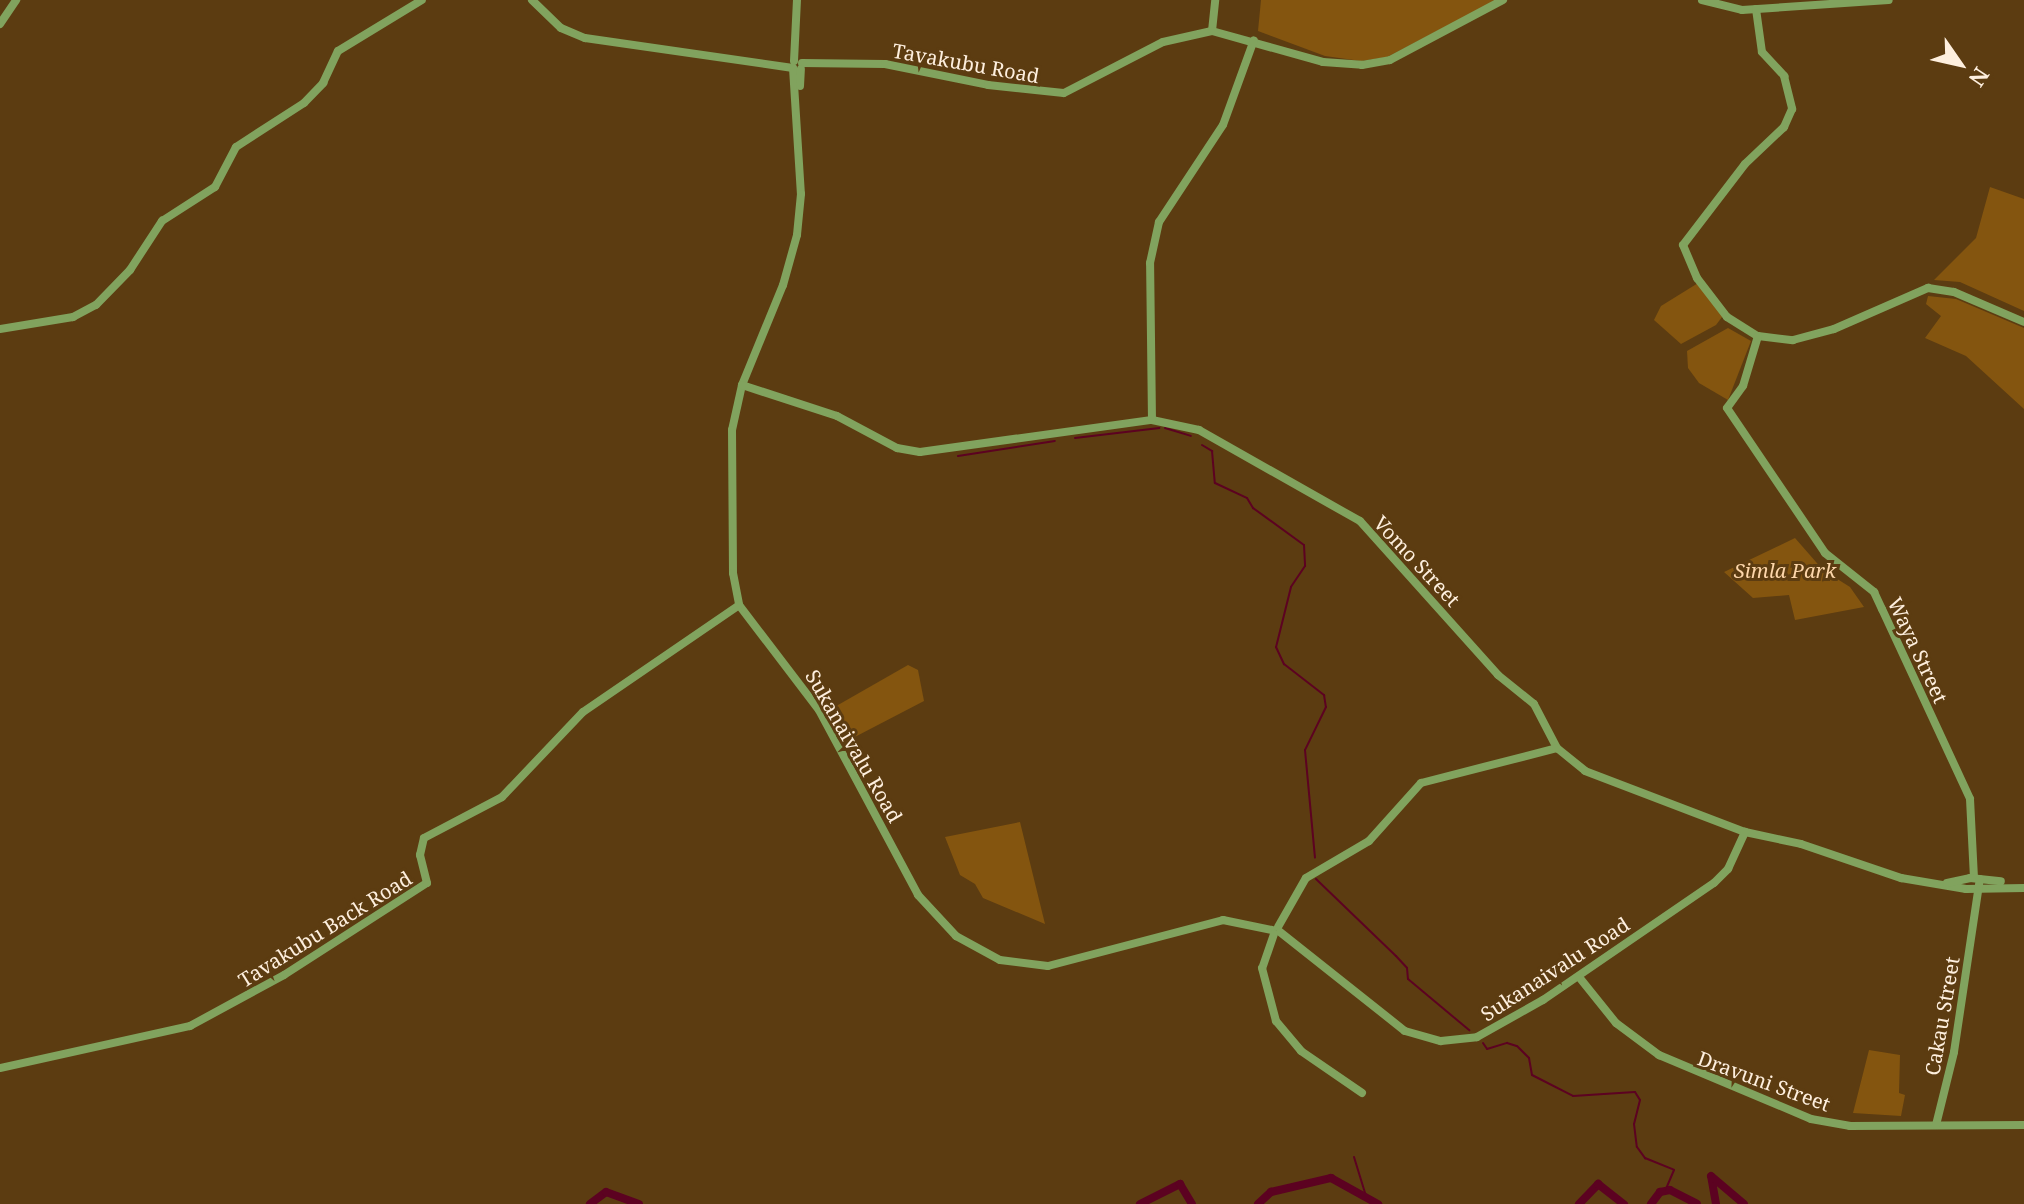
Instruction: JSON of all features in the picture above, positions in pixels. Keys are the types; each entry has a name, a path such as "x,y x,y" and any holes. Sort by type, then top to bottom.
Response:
{"main road":[{"path":"0,24 16,0"},
{"path":"0,329 73,317 96,305 130,270 162,221 215,187 236,147 304,103 323,83 338,51 422,0"},
{"name":"Tavakubu Road","path":"532,0 561,28 585,38 765,63 885,64 988,85 1064,93 1163,42 1212,31 1254,40 1323,62 1362,65 1415,50 1503,0"},
{"name":"Sukanaivalu Road","path":"797,0 801,194 795,244 742,385 732,430 733,573 739,605 819,710 918,895 956,936 1000,960 1048,966 1223,920 1276,931 1393,1024 1441,1041 1495,1029 1579,977 1714,883 1728,869 1745,832"},
{"path":"1212,31 1215,0"},
{"path":"1702,0 1756,9 1889,0"},
{"path":"1756,9 1762,52 1784,76 1792,109 1784,127 1745,164 1686,236 1683,254 1727,317 1758,336 1814,336 1928,288 1954,292 2024,322"},
{"path":"1152,420 1150,263 1159,222 1223,125 1254,40"},
{"name":"Waya Street","path":"1758,336 1743,386 1727,408 1825,553 1874,592 1970,799 1971,854 1966,886"},
{"name":"Vomo Street","path":"742,385 837,416 897,448 920,452 1152,420 1199,430 1360,521 1498,675 1534,704 1557,748 1591,774 1745,832 1926,883 1966,886 1979,882 2020,887"},
{"name":"Tavakubu Back Road","path":"0,1068 190,1026 284,975 427,883 420,855 424,838 502,797 567,726 739,605"},
{"path":"1362,1093 1301,1051 1276,1021 1262,968 1276,931 1306,878 1369,841 1421,783 1557,748"},
{"name":"Waya Street","path":"1971,854 1979,882"},
{"name":"Cakau Street","path":"1936,1125 1954,1052 1979,882"},
{"name":"Cakau Street","path":"1966,886 1976,912"},
{"name":"Dravuni Street","path":"1579,977 1634,1039 1713,1081 1811,1119 1850,1126 2024,1125"}],"green space":[{"path":"1261,0 1497,0 1387,57 1361,61 1325,56 1258,31"},
{"path":"1990,187 2024,199 2024,311 1960,282 1934,280 1976,238"},
{"path":"1703,280 1725,313 1716,325 1681,344 1654,320 1661,306"},
{"path":"1928,296 1956,299 2024,328 2024,409 1966,356 1925,338 1941,316 1926,304"},
{"path":"1728,328 1751,341 1728,400 1699,383 1688,368 1687,351"},
{"name":"Simla Park","path":"1795,538 1823,570 1850,587 1864,607 1795,620 1789,595 1753,598 1724,572"},
{"path":"908,665 918,670 924,701 849,740 831,709"},
{"path":"1020,822 1045,924 983,898 975,884 960,875 945,837"},
{"path":"1869,1050 1900,1055 1899,1093 1905,1095 1901,1116 1853,1113"}],"waterway":[{"path":"1075,438 1159,428"},
{"path":"1165,428 1191,436"},
{"path":"958,456 1055,441"},
{"path":"1202,445 1212,451 1215,483 1247,498 1253,508 1304,545 1305,566 1291,587 1276,647 1284,664 1324,695 1326,707 1305,750 1315,858"},
{"path":"1316,879 1396,956 1407,968 1408,979 1469,1030"},
{"path":"1483,1043 1487,1049 1507,1043 1517,1046 1529,1058 1532,1075 1573,1096 1635,1092 1640,1100 1634,1124 1637,1147 1645,1158 1674,1170 1665,1191"},
{"path":"1354,1157 1366,1196"},
{"path":"1716,1204 1711,1176 1744,1204"},
{"path":"1258,1204 1271,1192 1331,1178 1378,1204"},
{"path":"1140,1204 1180,1184 1192,1204"},
{"path":"1579,1204 1598,1184 1624,1204"},
{"path":"1651,1204 1660,1192 1670,1190 1697,1204"},
{"path":"590,1204 606,1192 639,1204"}]}
